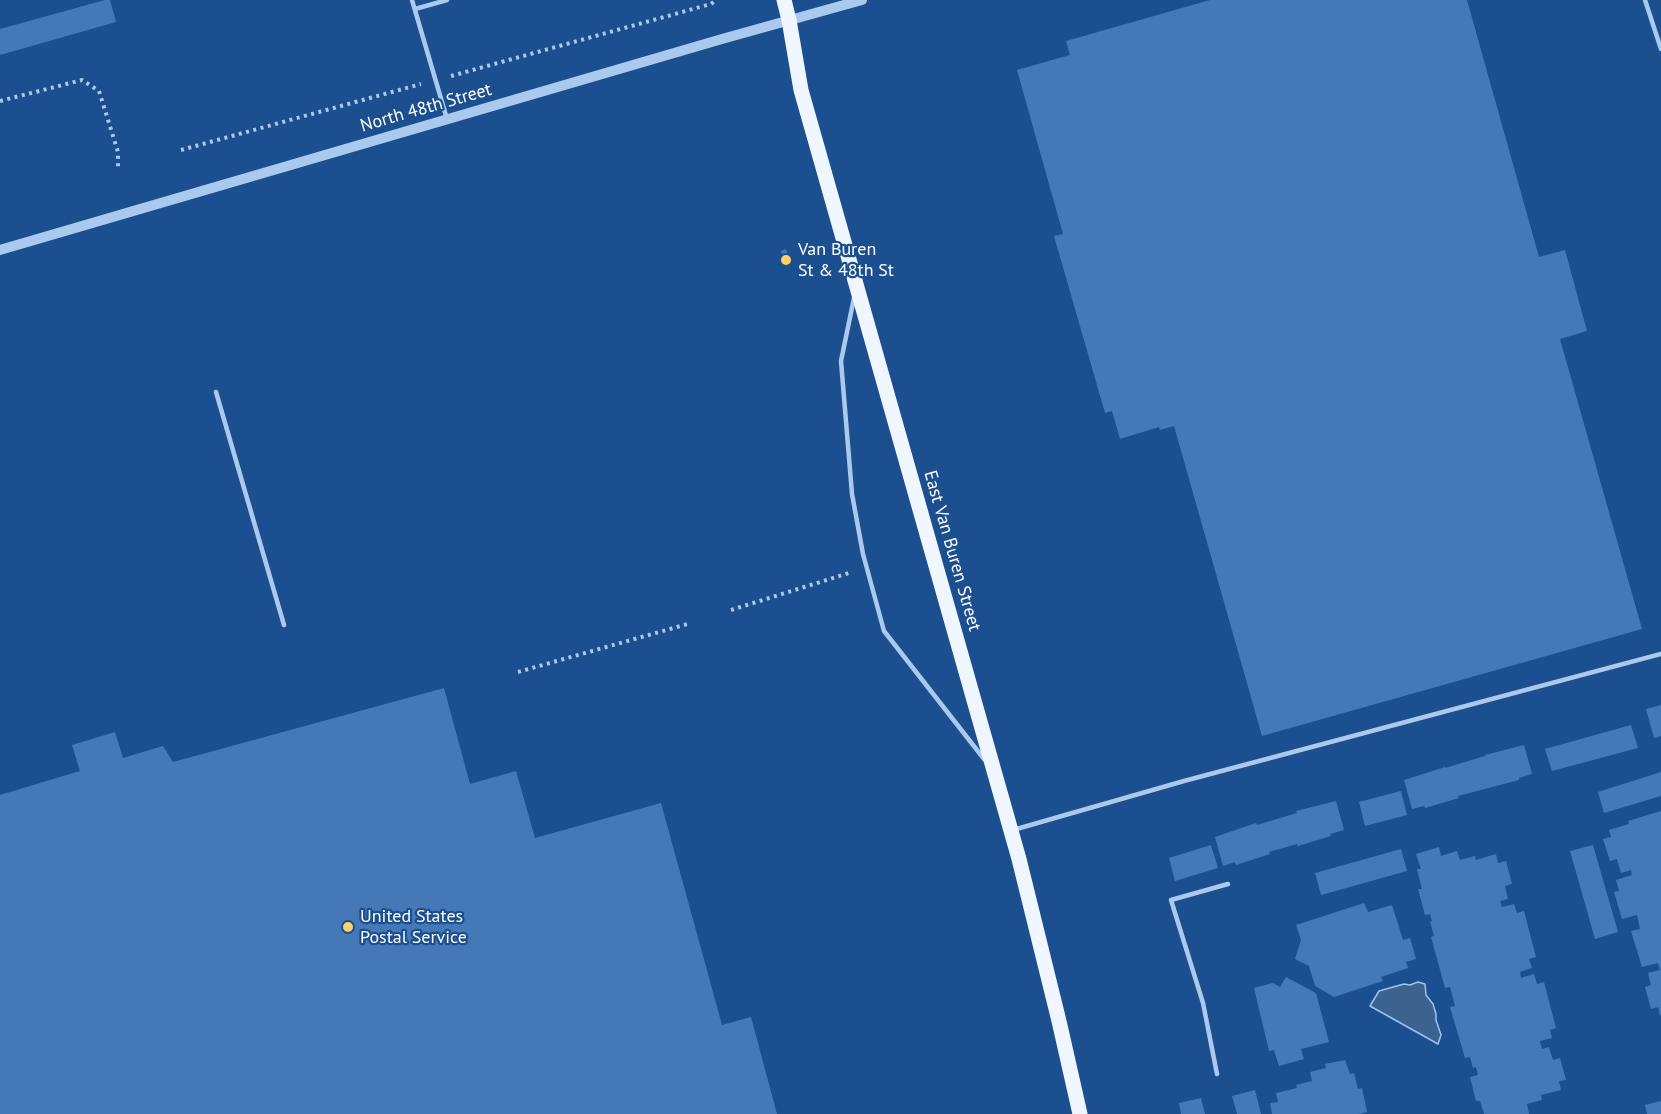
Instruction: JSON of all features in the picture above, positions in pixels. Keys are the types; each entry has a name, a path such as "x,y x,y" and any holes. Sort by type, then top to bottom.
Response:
{"main road":[{"name":"East Van Buren Street","path":"784,0 801,90 1011,831 1080,1114"}],"street":[{"name":"North 48th Street","path":"0,250 862,0"}],"lane":[{"path":"412,0 447,119"},
{"path":"415,9 447,0"},
{"path":"1646,0 1661,49"},
{"path":"857,287 841,361 852,494 863,554 884,632 994,771"},
{"path":"216,392 284,625"},
{"path":"1011,831 1184,781 1661,654"},
{"path":"1217,1074 1203,1003 1171,900 1228,884"}],"path":[{"path":"0,101 82,80 99,91 118,152 118,168"},
{"path":"731,609 853,572"},
{"path":"518,672 691,623"}],"water":[{"path":"1418,982 1425,984 1426,995 1433,1004 1441,1035 1438,1044 1370,1006 1379,991"}],"building":[{"path":"110,0 116,22 0,55 0,29"},
{"path":"1210,0 1467,0 1539,257 1565,250 1587,331 1560,339 1642,629 1262,736 1174,426 1160,430 1159,427 1120,439 1112,411 1105,413 1054,236 1063,234 1017,70 1070,55 1066,41"},
{"path":"786,249 791,265 786,267 781,251"},
{"name":"United States Postal Service","path":"444,688 470,784 516,771 535,838 661,803 722,1025 751,1017 777,1114 0,1114 0,795 80,771 72,745 115,732 123,758 163,746 173,762"},
{"path":"1661,705 1661,736 1654,738 1646,709"},
{"path":"1631,725 1638,748 1552,771 1545,749"},
{"path":"1524,745 1532,774 1425,808 1424,806 1412,809 1404,780"},
{"path":"1661,772 1661,796 1604,813 1598,792"},
{"path":"1401,791 1407,815 1365,826 1359,802"},
{"path":"1336,801 1344,830 1298,846 1297,844 1269,852 1270,854 1236,865 1235,862 1223,866 1215,837 1256,823 1257,825 1297,813 1296,811"},
{"path":"1661,811 1660,1015 1658,1007 1651,1009 1645,987 1651,985 1648,973 1660,970 1658,963 1642,967 1631,931 1640,929 1637,915 1622,919 1614,892 1619,891 1616,880 1632,875 1631,870 1621,873 1617,859 1610,861 1603,839 1611,837 1609,830 1629,824 1628,821"},
{"path":"1211,845 1218,868 1175,881 1169,858"},
{"path":"1593,845 1618,932 1595,939 1570,851"},
{"path":"1439,847 1441,856 1457,851 1460,860 1475,856 1476,860 1496,854 1498,863 1506,861 1512,884 1505,886 1508,899 1500,901 1502,907 1514,904 1517,913 1524,911 1536,957 1529,959 1532,968 1520,972 1521,978 1534,974 1537,984 1544,982 1556,1028 1550,1030 1552,1038 1540,1041 1542,1049 1549,1047 1553,1060 1560,1058 1566,1080 1559,1081 1561,1090 1541,1095 1542,1100 1527,1104 1529,1114 1484,1114 1480,1101 1476,1101 1470,1077 1478,1075 1476,1067 1473,1068 1470,1057 1465,1058 1450,1007 1455,1006 1450,987 1445,988 1431,937 1434,936 1430,922 1432,921 1430,914 1425,915 1418,889 1422,889 1417,869 1421,869 1416,854"},
{"path":"1401,849 1407,871 1321,895 1315,873"},
{"path":"1364,903 1368,912 1392,905 1403,940 1410,938 1416,959 1406,962 1408,968 1381,977 1383,981 1334,997 1315,986 1309,966 1295,959 1301,940 1296,925"},
{"path":"1286,977 1316,993 1329,1042 1301,1049 1304,1059 1279,1066 1274,1050 1269,1051 1254,988 1273,983 1280,987"},
{"path":"1345,1060 1350,1074 1354,1073 1358,1089 1362,1088 1367,1112 1359,1114 1272,1114 1270,1103 1278,1102 1276,1093 1297,1088 1296,1085 1312,1081 1310,1072 1326,1068 1325,1064"},
{"path":"1255,1090 1261,1114 1237,1114 1232,1096"},
{"path":"1201,1098 1205,1114 1181,1114 1179,1103"},
{"path":"1661,1101 1661,1114 1647,1114 1645,1105"}],"place":[{"name":"Van Buren St & 48th St","path":"786,260"},
{"name":"United States Postal Service","path":"348,927"}]}
